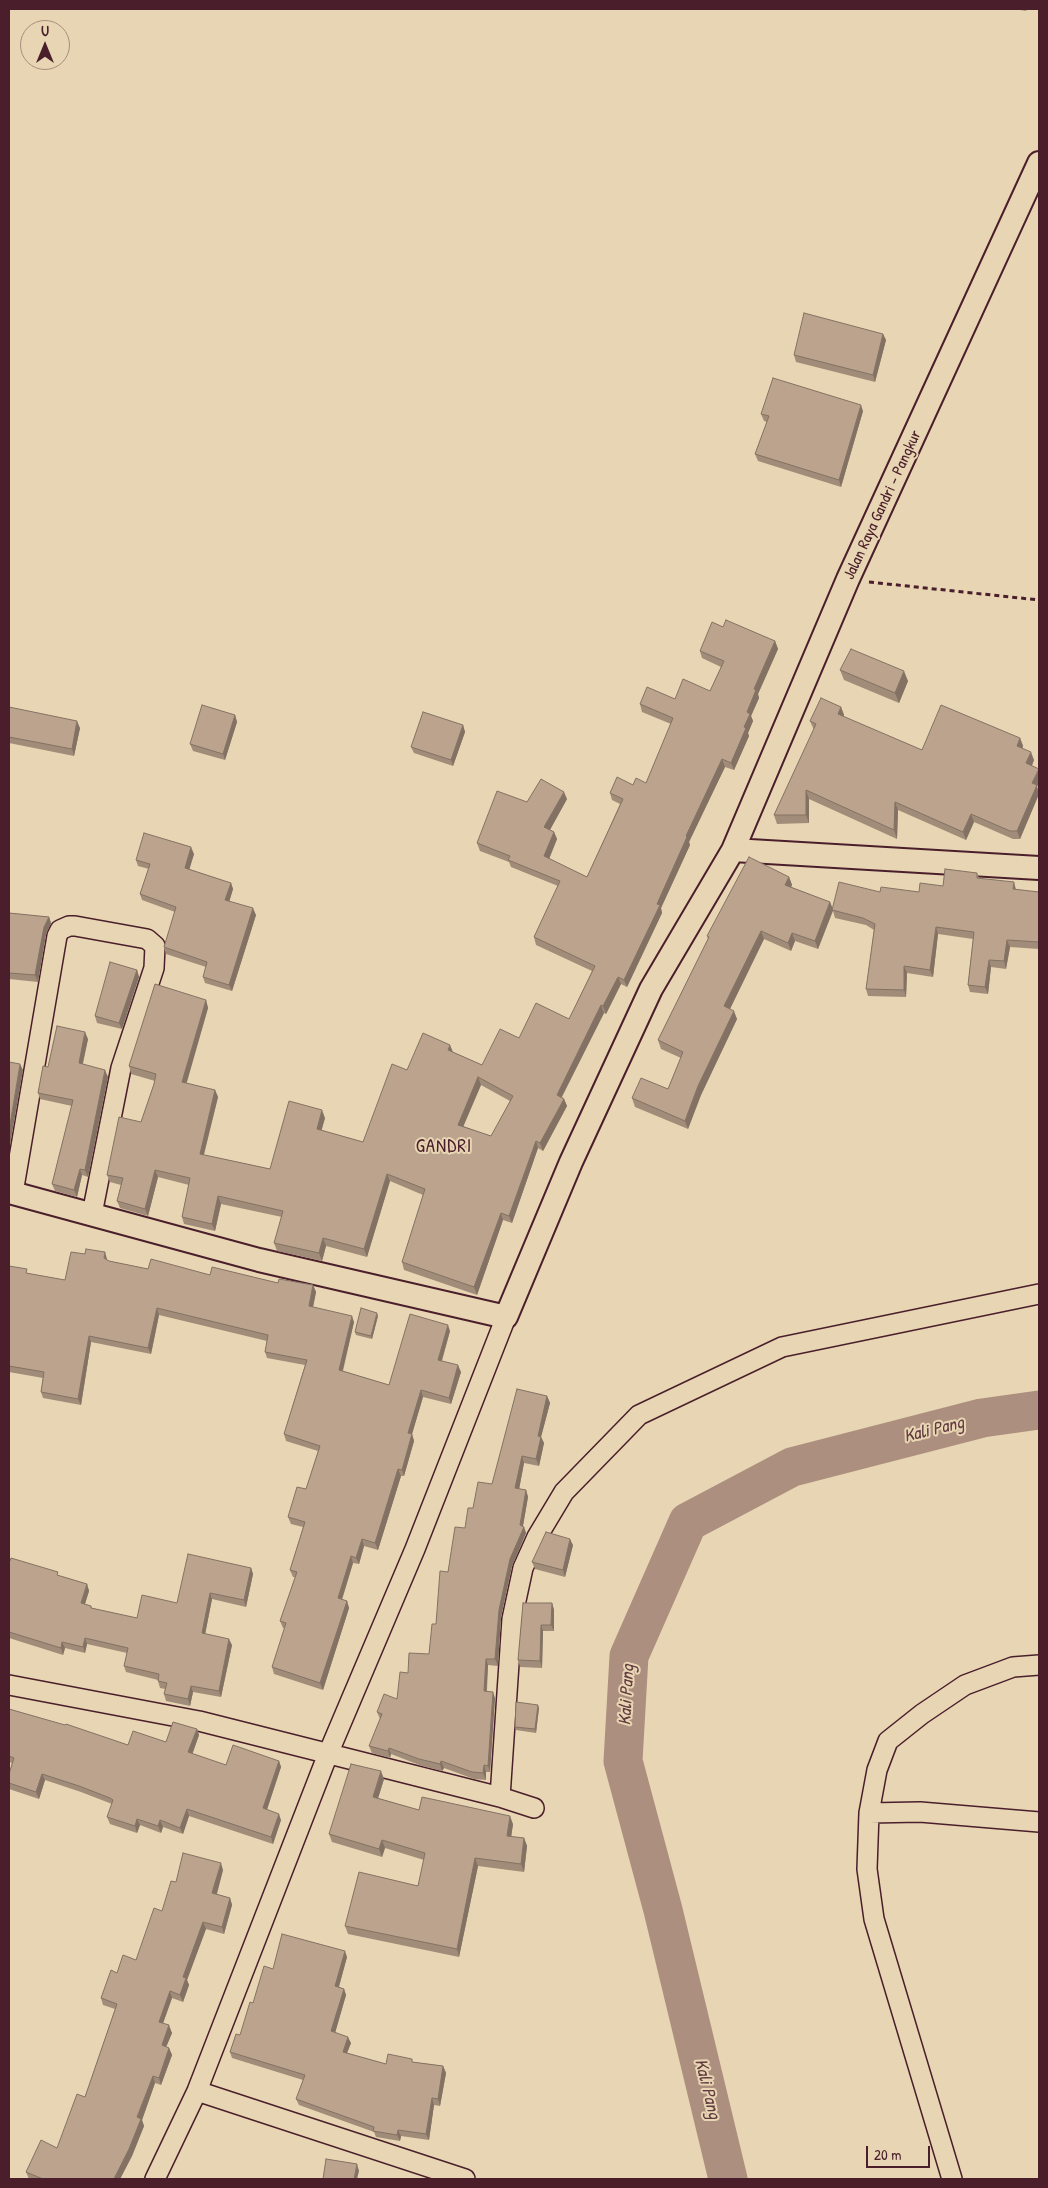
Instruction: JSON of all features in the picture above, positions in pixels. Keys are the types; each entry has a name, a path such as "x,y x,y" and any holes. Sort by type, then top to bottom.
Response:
{"street":[{"name":"Jalan Raya Gandri - Pangkur","path":"506,1317 571,1162 651,989 733,850 848,579 1039,163"},
{"path":"733,850 1039,868"},
{"path":"92,1214 121,1068 154,968 156,946 147,939 69,926 60,930 57,936 11,1193 259,1260 506,1317 415,1549 328,1754 196,2091 156,2179"},
{"path":"500,1797 512,1619 523,1568 537,1537 564,1492 639,1415 782,1347 1039,1294"},
{"path":"952,2179 874,1919 867,1869 869,1813 878,1770 888,1741 922,1714 964,1685 1013,1667 1039,1665"},
{"path":"9,1685 199,1721 500,1797 534,1808"},
{"path":"869,1813 920,1812 1039,1822"},
{"path":"196,2091 465,2179"}],"path":[{"path":"848,579 1039,600"}],"building":[{"path":"804,313 883,334 873,375 794,355"},
{"path":"773,378 861,405 839,480 755,454 769,416 761,414"},
{"path":"726,620 775,641 754,689 756,690 747,712 750,714 744,727 746,728 731,763 722,759 657,904 660,905 624,980 618,977 603,1006 601,1005 557,1095 564,1099 540,1143 536,1141 509,1216 501,1213 474,1287 402,1262 425,1189 387,1174 364,1249 323,1238 319,1253 274,1243 283,1211 218,1196 212,1224 182,1217 190,1178 155,1170 145,1209 117,1201 123,1178 107,1175 119,1117 141,1122 156,1074 129,1066 155,984 206,1000 182,1082 215,1090 200,1154 270,1169 289,1101 322,1110 317,1129 363,1142 392,1064 407,1070 423,1033 450,1045 448,1050 482,1065 500,1029 519,1038 536,1003 569,1019 595,966 534,937 560,881 508,860 510,856 477,843 497,791 527,802 541,779 564,792 544,827 554,832 544,856 587,877 623,799 610,793 617,777 633,785 636,778 646,783 673,718 640,704 647,687 675,699 683,679 710,691 724,661 700,651 712,622 723,627","holes":["478,1077 513,1096 491,1136 458,1125"]},
{"path":"851,649 904,671 895,693 840,670"},
{"path":"821,698 841,707 838,714 922,750 941,705 1020,738 1017,746 1031,752 1026,763 1039,769 1032,783 1037,785 1017,831 1010,831 971,814 963,832 895,802 894,830 806,790 806,815 774,815 816,724 810,721"},
{"path":"202,705 235,715 223,754 190,744"},
{"path":"9,707 77,721 72,749 9,737"},
{"path":"423,712 463,725 451,760 411,747"},
{"path":"144,833 191,847 185,868 231,883 225,900 253,908 229,985 203,977 207,962 164,947 176,907 140,894 150,864 136,860"},
{"path":"749,857 789,877 785,885 830,902 815,941 792,933 788,943 761,931 724,1006 734,1011 698,1086 685,1121 632,1098 641,1078 668,1089 683,1052 658,1040 709,937 707,936"},
{"path":"945,869 977,873 977,878 1014,882 1013,889 1039,892 1039,942 1007,940 1004,961 989,960 985,987 968,985 974,932 936,927 930,970 904,966 904,990 866,989 875,924 863,918 832,910 839,882 880,892 881,887 919,892 920,883 943,886"},
{"path":"9,913 49,917 44,927 35,975 9,973"},
{"path":"110,962 137,970 119,1023 95,1016"},
{"path":"57,1026 85,1032 79,1063 105,1070 85,1170 80,1169 74,1190 52,1184 73,1100 38,1093 43,1066 48,1067"},
{"path":"9,1062 20,1064 9,1131"},
{"path":"86,1249 105,1252 104,1258 109,1261 148,1269 151,1259 210,1275 212,1267 278,1283 279,1279 313,1285 309,1306 352,1316 339,1370 389,1385 410,1314 448,1325 438,1360 458,1365 449,1398 421,1390 408,1433 412,1434 402,1470 398,1469 375,1543 362,1539 356,1558 351,1556 338,1598 347,1601 320,1683 272,1667 286,1623 280,1621 297,1572 290,1570 305,1522 288,1517 297,1487 306,1489 320,1446 284,1434 307,1360 265,1352 268,1335 157,1308 148,1348 89,1336 78,1399 41,1392 44,1372 9,1366 9,1266 27,1269 26,1273 65,1280 71,1252 85,1254"},
{"path":"361,1308 377,1313 371,1336 355,1332"},
{"path":"517,1389 547,1396 538,1436 541,1437 536,1459 522,1456 515,1488 526,1490 520,1525 524,1527 510,1559 499,1610 495,1659 486,1659 484,1691 493,1692 488,1766 484,1765 483,1773 472,1772 441,1761 440,1764 419,1759 389,1748 388,1751 369,1746 382,1714 377,1712 384,1694 397,1699 400,1672 408,1673 409,1653 429,1654 432,1624 436,1624 440,1571 448,1572 455,1527 465,1528 468,1508 473,1508 478,1482 492,1484"},
{"path":"546,1532 570,1539 563,1570 532,1562"},
{"path":"188,1554 251,1568 244,1600 210,1593 202,1633 229,1639 219,1691 191,1686 188,1699 164,1694 167,1683 158,1681 159,1674 124,1666 128,1648 85,1638 83,1647 62,1642 61,1648 9,1632 9,1561 11,1558 58,1572 57,1575 87,1584 81,1603 91,1606 91,1608 137,1618 142,1595 177,1603"},
{"path":"523,1603 552,1603 551,1625 541,1625 540,1661 518,1660"},
{"path":"516,1702 538,1705 535,1729 515,1727"},
{"path":"9,1709 66,1724 128,1745 133,1731 166,1742 173,1722 197,1729 188,1752 226,1765 233,1745 279,1761 263,1808 279,1814 271,1837 187,1809 180,1828 160,1820 158,1826 137,1819 135,1826 107,1817 113,1800 79,1786 42,1774 36,1792 9,1783 9,1774 14,1758 9,1756"},
{"path":"351,1764 381,1771 373,1797 419,1810 422,1797 510,1816 507,1836 524,1838 521,1864 475,1858 457,1949 345,1926 359,1872 418,1886 425,1853 382,1840 379,1849 329,1834"},
{"path":"183,1853 221,1863 212,1893 230,1898 222,1927 203,1922 183,1977 186,1978 180,1995 170,1991 159,2022 169,2025 162,2045 169,2048 159,2078 153,2076 137,2117 141,2119 129,2149 114,2179 43,2179 26,2172 41,2140 57,2148 77,2094 85,2097 117,2004 101,1998 111,1970 117,1973 123,1955 136,1960 154,1908 162,1911 171,1881 176,1882"},
{"path":"282,1934 345,1951 335,1986 344,1989 331,2031 348,2037 343,2052 386,2064 388,2054 412,2059 412,2062 443,2066 438,2099 432,2098 426,2134 398,2130 397,2135 373,2131 374,2127 296,2099 305,2075 230,2052 236,2034 240,2035 250,2002 253,2003 264,1966 273,1969"},
{"path":"326,2159 357,2164 354,2179 323,2179"}],"waterway":[{"name":"Kali Pang","path":"728,2179 663,1910 623,1761 629,1656 688,1522 792,1467 982,1418 1039,1410"}],"district":[{"name":"GANDRI","path":"444,1147"}]}
